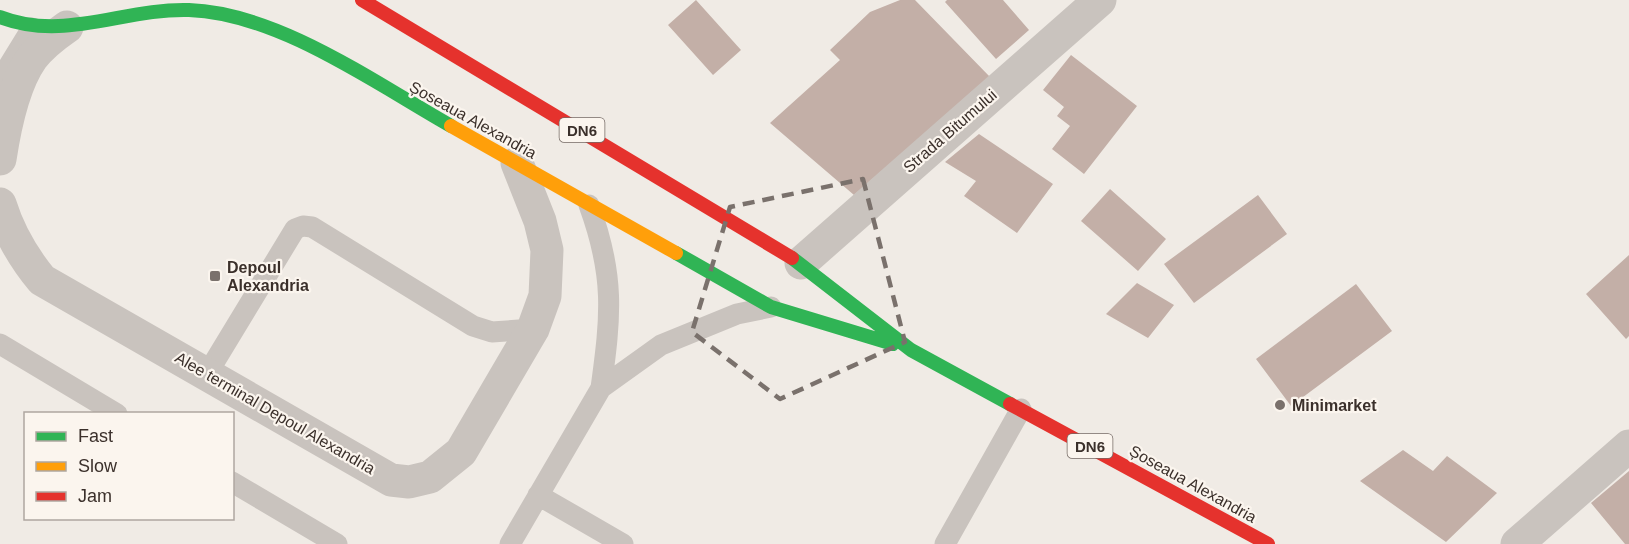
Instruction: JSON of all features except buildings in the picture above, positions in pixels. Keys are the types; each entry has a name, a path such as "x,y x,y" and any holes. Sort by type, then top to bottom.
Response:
{"main road":[{"name":"Șoseaua Alexandria","path":"373,2 801,263 912,350 1268,544"},
{"path":"67,27 97,6"},
{"name":"Șoseaua Alexandria","path":"0,17 32,28 67,27 153,12 205,11 233,14 291,36 771,307 912,350"}],"street":[{"name":"Strada Bitumului","path":"801,263 1100,0"},
{"path":"0,159 7,120 32,59 47,42 67,27"},
{"name":"Alee terminal Depoul Alexandria","path":"0,204 9,233 25,259 42,280 391,480 409,482 430,477 461,452 533,329 545,296 547,250 540,221 517,163"},
{"path":"1517,544 1629,446"}],"lane":[{"path":"0,80 32,28"},
{"path":"589,205 600,236 609,275 609,317 601,388"},
{"path":"207,374 295,230 303,226 312,227 473,326 492,332 533,329"},
{"path":"510,544 601,388 631,364 679,337 737,314 771,307"},
{"path":"0,344 114,412"},
{"path":"945,544 1021,410"},
{"path":"234,483 337,544"},
{"path":"538,495 623,544"}],"highlighted area":[{"path":"863,179 905,342 780,399 692,332 730,207"}],"traffic: fast":[{"path":"0,17 24,24 47,26 71,25 165,11 189,10 223,14 257,23 325,53 451,126"},
{"path":"676,253 771,307 893,344"},
{"path":"792,258 911,350 1010,404"}],"traffic: slow":[{"path":"451,126 676,253"}],"traffic: jam":[{"path":"362,0 792,258"},
{"path":"1010,404 1268,544"}],"place":[{"name":"Depoul Alexandria","path":"215,276"},
{"name":"Minimarket","path":"1280,405"}]}
